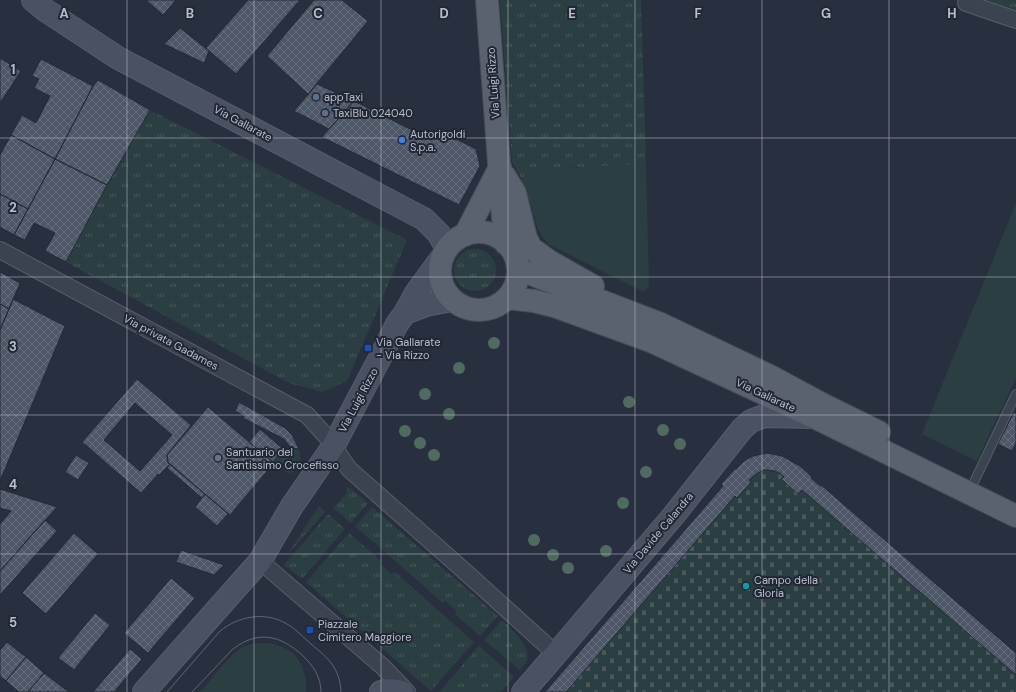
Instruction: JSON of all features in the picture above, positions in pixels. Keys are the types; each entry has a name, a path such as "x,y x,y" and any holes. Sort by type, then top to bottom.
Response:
{"main road":[{"name":"Via Gallarate","path":"33,0 45,10 118,58 424,219 439,234 445,252"},
{"name":"Via Luigi Rizzo","path":"487,0 506,244"},
{"path":"465,235 500,167"},
{"path":"500,167 515,193 526,238 531,248 549,261 661,324"},
{"path":"476,232 487,233 497,237 512,251 516,260 518,269 517,279 513,289 507,298 500,304 490,309 470,310 461,306 452,300 445,291 440,280 440,268 445,252 455,240 465,235 476,232"},
{"name":"Via Luigi Rizzo","path":"334,445 397,324 416,293 445,252"},
{"name":"Via Gallarate","path":"518,269 661,324 770,376 822,404 1016,500"},
{"name":"Via Gallarate","path":"507,298 534,300 654,342 814,417 1016,516"},
{"path":"405,313 452,300"},
{"name":"Via Davide Calandra","path":"523,692 674,515 742,430 751,421 764,416 814,417"},
{"path":"144,692 260,561 292,506 334,445"},
{"path":"381,692 388,690 402,692"}],"street":[{"path":"966,3 1016,20"},
{"name":"Via privata Gadames","path":"0,250 307,416 334,445"},
{"path":"334,445 349,469 556,654"},
{"path":"260,561 383,667 407,692"}],"lane":[{"path":"974,480 1016,394"}],"green space":[{"path":"500,0 641,0 646,164 562,168 521,178 512,162"},
{"path":"980,0 1016,0 1016,13"},
{"path":"150,110 407,240 347,381 322,392 289,383 66,262 107,185"},
{"path":"646,164 649,286 644,292 548,244 538,228 521,178 562,168"},
{"path":"1016,203 1016,378 977,461 922,434"},
{"path":"475,249 490,255 496,270 490,285 475,291 460,285 454,270 460,255"},
{"path":"291,448 299,449 300,465 296,471 288,473 273,462 282,451"},
{"path":"767,453 786,458 802,468 820,486 821,485 1016,653 1016,692 545,692 723,486 721,484 735,469 753,456"},
{"path":"347,487 353,490 368,503 351,523 333,508 346,494"},
{"path":"319,506 325,512 287,555"},
{"path":"372,507 498,616 480,636 455,614 457,611 445,601 443,603 355,526"},
{"path":"328,514 345,529 302,579 284,565"},
{"path":"349,533 382,562 380,564 392,574 395,572 474,642 431,691 306,582"},
{"path":"502,620 515,633 526,649 527,660 520,670 484,640"},
{"path":"271,643 289,650 297,658 305,677 306,692 200,692 226,662 243,647 253,644"},
{"path":"479,646 514,677 501,692 439,692"}],"building":[{"path":"146,0 176,0 163,15"},
{"path":"248,0 300,0 236,74 206,48"},
{"path":"314,0 342,0 368,21 308,94 267,56"},
{"path":"180,28 209,51 204,63 164,44"},
{"path":"0,58 21,71 0,103"},
{"path":"41,59 93,86 55,159 11,135 22,115 36,123 50,96 34,88 39,79 32,76"},
{"path":"98,80 150,110 107,185 55,159 93,86"},
{"path":"317,84 354,101 329,129 294,111"},
{"path":"354,101 432,140 438,130 476,149 480,166 459,205 322,137"},
{"path":"11,135 55,159 28,209 0,194 0,155"},
{"path":"55,159 107,185 66,262 45,251 55,233 34,223 25,240 14,235"},
{"path":"0,194 28,209 14,235 0,227"},
{"path":"0,272 20,283 9,309 0,304"},
{"path":"13,299 65,326 0,481 0,330"},
{"path":"0,304 9,309 0,330"},
{"path":"137,379 191,425 167,455 168,463 170,464 159,475 158,474 141,493 82,442","holes":["135,403 172,435 140,471 104,440"]},
{"path":"239,402 285,428 292,435 299,449 291,448 284,439 243,418 244,416 235,411"},
{"name":"Santuario del Santissimo Crocefisso","path":"208,407 274,463 230,515 168,463 167,455"},
{"path":"1014,412 1016,413 1016,443 1012,451 998,444"},
{"path":"260,429 284,450 273,462 249,442"},
{"path":"767,453 782,456 800,466 820,486 821,485 1016,653 1016,675 802,490 798,494 781,479 784,477 781,474 775,471 763,470 749,480 751,482 737,498 735,496 566,692 545,692 723,486 721,484 744,461 753,456"},
{"path":"76,455 89,463 78,480 65,472"},
{"path":"170,464 205,494 202,498 167,468"},
{"path":"0,489 57,507 0,571 0,524 11,511 0,508"},
{"path":"205,494 228,514 217,526 195,507"},
{"path":"45,520 57,531 0,595 0,571"},
{"path":"74,533 98,554 46,614 22,593"},
{"path":"181,550 224,565 214,575 176,562"},
{"path":"171,578 195,598 148,653 124,633"},
{"path":"95,613 110,625 74,670 58,658"},
{"path":"7,642 26,657 6,681 0,676 0,650"},
{"path":"130,649 142,659 114,692 93,692"},
{"path":"26,657 44,673 28,692 19,692 6,681"},
{"path":"44,673 69,692 28,692"}],"tram line":[{"path":"167,692 220,631 235,622 252,617 279,620 296,631 323,654 332,664 338,676 341,692"},
{"path":"192,692 233,649 242,643 260,637 277,639 294,648 302,655 316,672 320,681 321,692"}],"place":[{"name":"appTaxi","path":"316,97"},
{"name":"TaxiBlu 024040","path":"325,113"},
{"name":"Autorigoldi S.p.a.","path":"402,140"},
{"name":"Via Gallarate - Via Rizzo","path":"368,348"},
{"name":"Santuario del Santissimo Crocefisso","path":"218,458"},
{"name":"Campo della Gloria","path":"746,586"},
{"name":"Piazzale Cimitero Maggiore","path":"310,630"}]}
